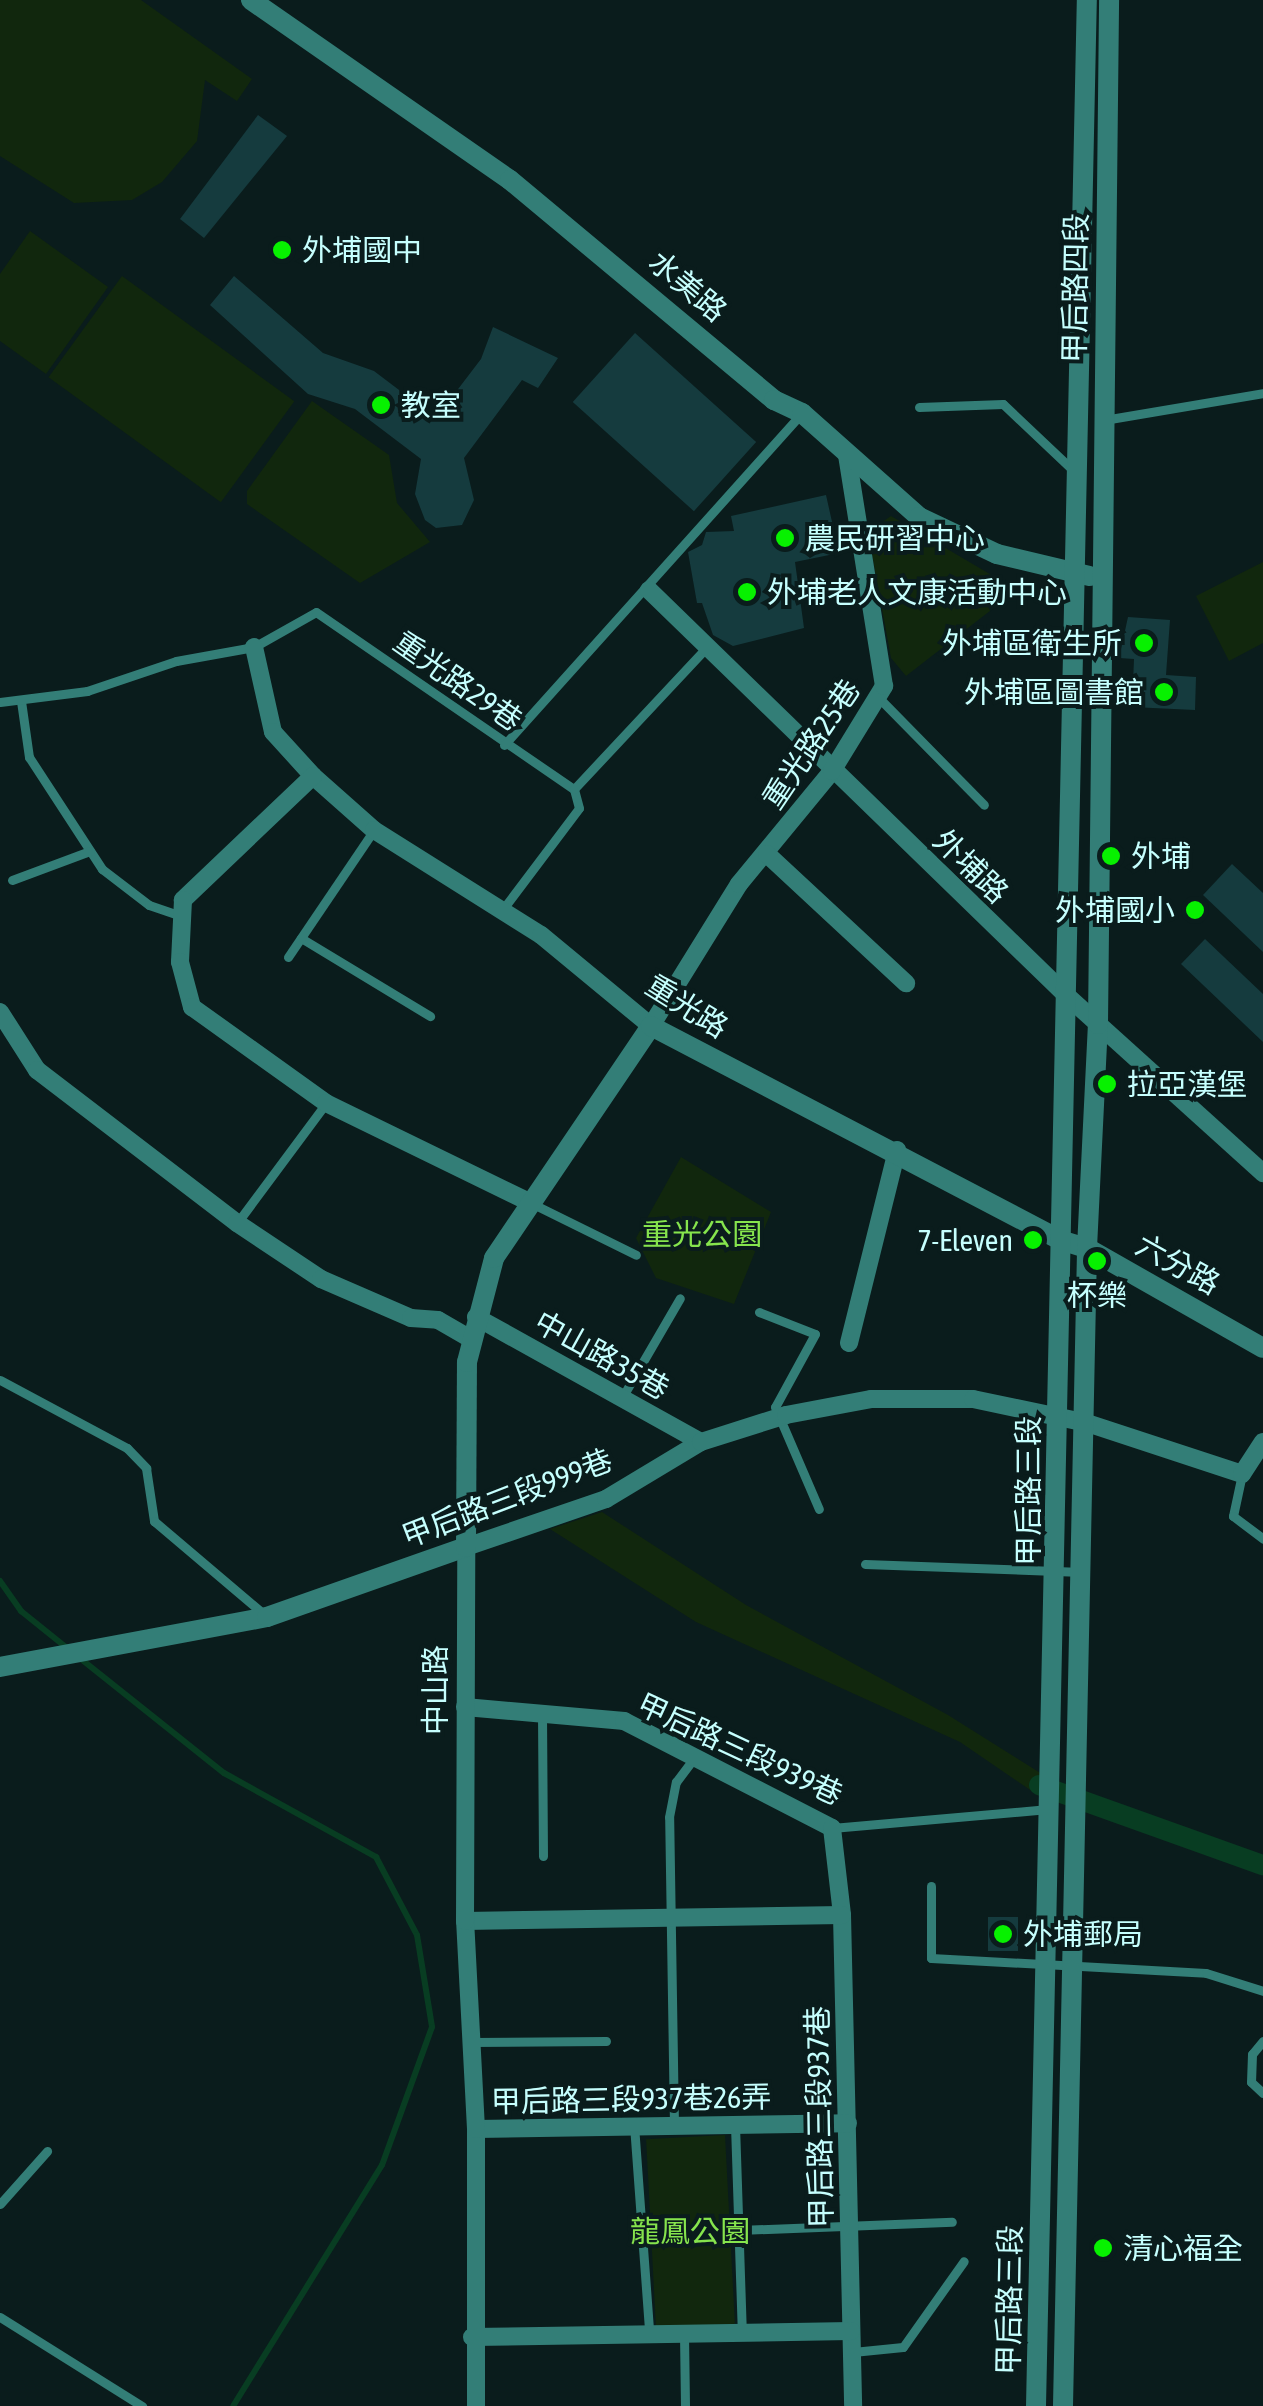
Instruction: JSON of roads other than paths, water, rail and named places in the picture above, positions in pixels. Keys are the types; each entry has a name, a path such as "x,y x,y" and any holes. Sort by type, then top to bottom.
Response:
{"street":[{"name":"水美路","path":"251,0 510,180 774,400 802,413 919,516 997,554 1076,576 1102,577"},
{"name":"甲后路四段","path":"1076,576 1087,0"},
{"name":"甲后路四段","path":"1102,577 1108,0"},
{"name":"重光路25巷","path":"651,1026 739,884 832,770 884,686 846,454"},
{"name":"甲后路三段","path":"1036,2406 1058,1572 1060,1240 1076,576"},
{"name":"甲后路三段","path":"1063,2406 1087,1424 1086,1248 1098,1024 1102,577"},
{"name":"外埔路","path":"649,590 1066,995 1263,1172"},
{"name":"重光路","path":"254,647 273,732 313,776 374,830 503,909 651,1026 896,1150 1060,1240"},
{"path":"313,776 183,900 178,915 180,962 192,1006 326,1103 527,1201"},
{"path":"766,854 906,983"},
{"path":"0,1012 38,1070 236,1223 321,1278 411,1318 438,1320 471,1339"},
{"name":"中山路","path":"476,2406 472,2337 476,2130 464,1920 471,1339 494,1258 527,1201 651,1026"},
{"path":"849,1344 896,1150"},
{"name":"六分路","path":"1060,1240 1086,1248 1263,1348"},
{"name":"中山路35巷","path":"476,1318 624,1396 701,1442"},
{"name":"甲后路三段999巷","path":"0,1667 267,1617 606,1499 701,1442 778,1418 871,1399 973,1399 1087,1424 1242,1474"},
{"path":"1242,1474 1263,1442"},
{"name":"甲后路三段939巷","path":"465,1708 624,1721 832,1828"},
{"name":"甲后路三段937巷","path":"832,1828 842,1915 853,2406"},
{"path":"464,1920 842,1915"},
{"name":"甲后路三段937巷26弄","path":"476,2130 848,2123"},
{"path":"472,2337 851,2330"}],"lane":[{"path":"1104,420 1263,392"},
{"path":"919,407 1003,404 1078,475"},
{"path":"504,745 649,590 802,413"},
{"name":"重光路29巷","path":"254,647 316,612 504,745 574,789"},
{"path":"0,702 87,691 176,661 254,647"},
{"path":"503,909 579,808 574,789 706,648"},
{"path":"878,697 984,805"},
{"path":"21,701 30,757 102,869 149,905 178,915"},
{"path":"288,957 374,830"},
{"path":"12,880 90,851"},
{"path":"301,938 430,1016"},
{"path":"236,1223 326,1103"},
{"path":"527,1201 636,1255"},
{"path":"624,1396 680,1298"},
{"path":"759,1312 815,1334 776,1407 819,1509"},
{"path":"0,1380 128,1448 146,1468 154,1521 267,1617"},
{"path":"1242,1474 1233,1516 1263,1539"},
{"path":"865,1564 1082,1572"},
{"path":"542,1714 544,1856"},
{"path":"674,2125 668,1919 670,1818 676,1782 696,1756"},
{"name":"甲后路三段939巷","path":"832,1828 1050,1809"},
{"path":"931,1886 931,1958 1073,1962 1206,1974 1263,1991"},
{"path":"471,2042 606,2041"},
{"path":"1263,2041 1252,2054 1252,2082 1263,2093"},
{"path":"735,2124 742,2332"},
{"path":"634,2126 650,2332"},
{"path":"0,2204 46,2151"},
{"path":"738,2230 952,2222"},
{"path":"852,2352 903,2348 964,2261"},
{"path":"0,2317 142,2406"},
{"path":"684,2333 685,2406"}],"waterway":[{"path":"0,1581 21,1611 67,1648"},
{"path":"81,1659 224,1773 376,1857 417,1935 432,2027 382,2165 233,2406"},
{"path":"1039,1785 1263,1865"}],"place":[{"name":"外埔國中","path":"282,250"},
{"name":"教室","path":"381,405"},
{"name":"農民研習中心","path":"785,538"},
{"name":"外埔老人文康活動中心","path":"747,592"},
{"name":"外埔區衛生所","path":"1144,643"},
{"name":"外埔區圖書館","path":"1164,692"},
{"name":"外埔","path":"1111,856"},
{"name":"外埔國小","path":"1195,910"},
{"name":"拉亞漢堡","path":"1107,1084"},
{"name":"7-Eleven","path":"1033,1240"},
{"name":"杯樂","path":"1097,1261"},
{"name":"外埔郵局","path":"1003,1934"},
{"name":"清心福全","path":"1103,2248"}],"park label":[{"name":"重光公園","path":"702,1234"},
{"name":"龍鳳公園","path":"690,2231"}]}
